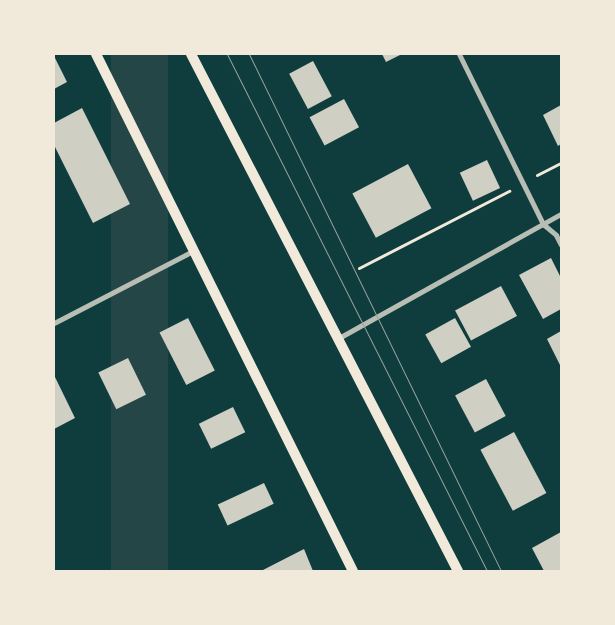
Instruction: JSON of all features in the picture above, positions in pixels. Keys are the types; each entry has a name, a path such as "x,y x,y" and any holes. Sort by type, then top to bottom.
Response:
{"main road":[{"path":"96,54 353,571"},
{"path":"191,54 336,340 458,571"}],"street":[{"path":"458,54 543,224 556,234 561,245"},
{"path":"336,340 561,214"},
{"path":"54,323 194,251"}],"path":[{"path":"536,176 561,163"},
{"path":"359,268 510,190 506,181"}],"shaded area":[{"path":"111,54 168,54 168,571 111,571"}],"building":[{"path":"382,54 402,54 386,62"},
{"path":"54,56 67,82 54,89"},
{"path":"313,61 332,96 308,109 289,74"},
{"path":"344,99 359,127 325,146 310,117"},
{"path":"561,105 561,144 558,146 543,115"},
{"path":"82,108 130,204 93,223 54,145 54,123"},
{"path":"487,160 500,188 473,201 460,173"},
{"path":"408,164 431,208 376,238 352,194"},
{"path":"551,258 561,278 561,309 543,319 519,275"},
{"path":"501,286 517,316 471,340 455,310"},
{"path":"188,318 215,371 186,385 159,333"},
{"path":"455,318 471,347 441,363 425,334"},
{"path":"561,331 561,367 547,339"},
{"path":"128,358 146,395 116,409 98,372"},
{"path":"54,375 75,418 54,429"},
{"path":"486,379 506,416 475,433 455,395"},
{"path":"233,407 245,432 211,449 199,424"},
{"path":"514,432 546,493 513,511 480,450"},
{"path":"264,483 274,504 227,525 218,505"},
{"path":"561,532 561,571 544,571 532,548"},
{"path":"304,549 313,571 261,571"}],"tram line":[{"path":"227,54 487,571"},
{"path":"249,54 501,571"}]}
